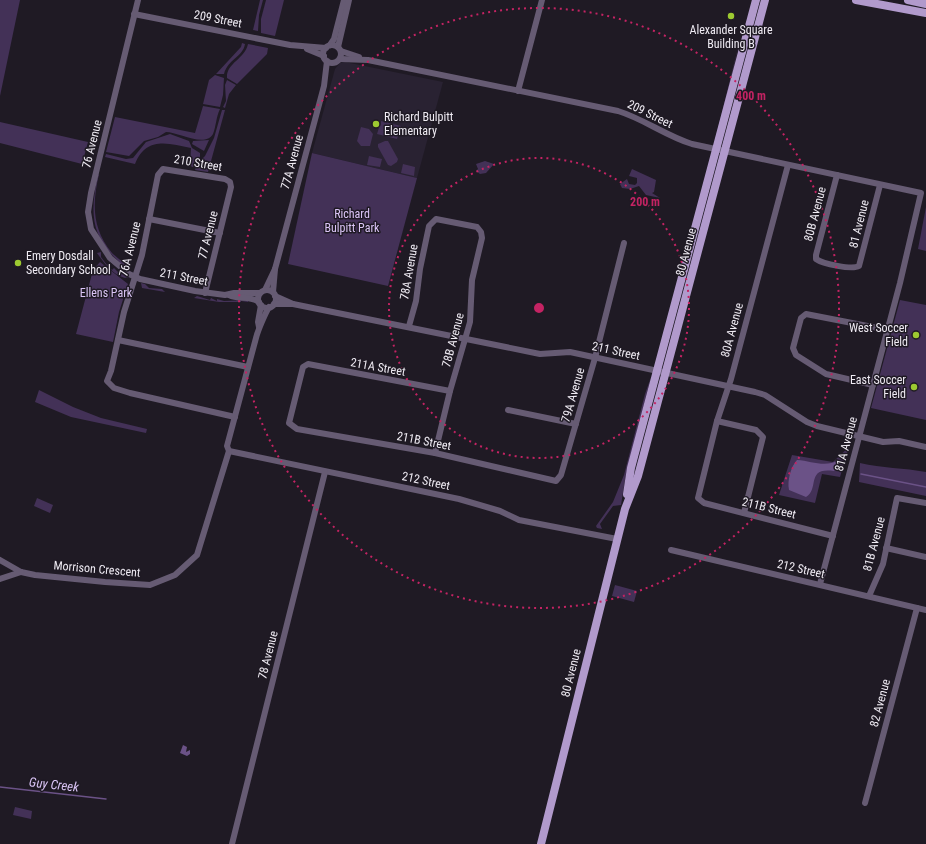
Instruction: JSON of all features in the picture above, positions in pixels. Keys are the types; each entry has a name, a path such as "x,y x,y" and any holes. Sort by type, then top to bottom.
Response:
{"main road":[{"name":"80 Avenue","path":"721,151 756,0"},
{"name":"80 Avenue","path":"541,844 617,539 625,509 638,476 662,372 721,151 765,0"},
{"path":"856,0 926,13"},
{"path":"908,0 926,4"}],"street":[{"name":"76 Avenue","path":"135,277 118,266 110,258 92,229 88,212 90,193 138,0"},
{"path":"328,46 334,39 344,0"},
{"path":"324,86 337,61 349,0"},
{"path":"518,91 542,0"},
{"name":"209 Street","path":"134,14 298,46 328,46 368,60 618,111 632,115 675,139 721,151 921,193"},
{"name":"209 Street","path":"298,46 325,58 337,61 368,60"},
{"name":"77A Avenue","path":"272,305 275,269 324,86 325,58 328,46"},
{"name":"80A Avenue","path":"700,501 698,494 717,421 788,165"},
{"name":"210 Street","path":"162,169 167,168 225,179 230,182"},
{"name":"76A Avenue","path":"162,169 158,175 142,255 124,312 112,371 107,381 114,388 130,393 235,417"},
{"name":"80B Avenue","path":"837,175 817,250 816,259 831,264 858,267"},
{"name":"77 Avenue","path":"205,293 231,187 230,182"},
{"name":"81 Avenue","path":"858,267 862,258 880,185"},
{"name":"81A Avenue","path":"820,584 888,330 921,193"},
{"path":"149,219 220,233"},
{"name":"78B Avenue","path":"432,222 436,219 477,227 481,232 482,238 472,280 472,313 450,391 435,454"},
{"name":"78A Avenue","path":"409,326 416,300 421,262 429,226 432,222"},
{"name":"79A Avenue","path":"556,481 561,475 595,358 624,243"},
{"name":"77A Avenue","path":"260,303 262,292 275,269"},
{"name":"211 Street","path":"135,277 205,293 251,298 260,303 272,305 293,304 409,326 540,354 570,352 728,385 765,395 811,424 883,442 899,442 926,447"},
{"name":"211 Street","path":"229,295 234,293 262,292 274,294 293,304"},
{"path":"229,451 227,446 259,327 258,322 260,303"},
{"path":"259,327 263,323 272,305"},
{"path":"873,385 826,374 794,353 793,348 803,315 888,330"},
{"path":"118,340 248,367"},
{"name":"211A Street","path":"289,424 289,415 303,367 308,364 450,391"},
{"path":"508,410 576,424"},
{"path":"717,421 756,430 762,434 763,442 744,513"},
{"name":"211B Street","path":"289,424 297,429 435,454 556,481"},
{"name":"212 Street","path":"229,451 459,499 500,511 519,520 617,539"},
{"name":"Morrison Crescent","path":"0,560 20,572 106,582 150,585 175,575 197,555 229,451"},
{"name":"78 Avenue","path":"232,844 317,503 322,492 325,472"},
{"name":"81B Avenue","path":"869,596 883,564 897,498 926,504"},
{"name":"211B Street","path":"700,501 833,536"},
{"path":"886,548 926,557"},
{"name":"212 Street","path":"671,550 926,610"},
{"path":"0,578 20,572"},
{"name":"82 Avenue","path":"865,803 917,608"}],"shaded area":[{"name":"Richard Bulpitt Elementary","path":"345,62 443,82 417,178 312,153 335,69 340,63"},
{"path":"797,460 824,464 829,464 839,460 841,462 834,471 819,472 816,475 812,489 806,497 789,490 790,474"},
{"path":"183,745 187,747 186,752 190,750 190,754 187,756 180,753"}],"green space":[{"path":"0,0 20,0 0,96"},
{"path":"260,0 263,0 259,15 258,31 253,30"},
{"path":"266,0 284,0 275,36 261,33 261,19"},
{"path":"740,40 719,130 715,140"},
{"path":"242,43 245,44 244,48 229,65 224,74 216,74 241,47"},
{"path":"248,44 268,48 267,54 237,84 227,78 227,73 229,68 243,54"},
{"path":"215,75 224,78 223,95 220,107 203,104 209,80"},
{"path":"227,80 236,85 229,94 225,108 223,107 226,101 225,85"},
{"path":"203,106 220,109 213,134 209,138 198,140 166,132 158,137 144,141 129,156 106,152 115,117 195,133"},
{"path":"222,110 225,110 208,172 195,170 197,164 205,156 214,138"},
{"path":"381,121 401,126 397,139 377,134"},
{"path":"0,122 88,142 82,164 0,143"},
{"path":"361,127 369,129 373,134 370,146 361,146 357,141"},
{"path":"170,134 189,141 192,148 200,153 200,157 193,167 190,166 191,148 166,143 151,145 145,149 135,164 105,157 106,154 126,159 133,158 146,142"},
{"path":"209,140 204,151 192,144 193,141"},
{"path":"388,141 398,159 397,162 391,166 388,165 378,147 378,144"},
{"name":"Richard Bulpitt Park","path":"312,153 417,178 388,286 288,264"},
{"path":"369,156 382,159 380,167 367,165"},
{"path":"485,161 494,164 486,173 480,174 476,171 478,169 476,164"},
{"path":"403,164 415,167 414,176 401,173"},
{"path":"632,169 656,180 654,192 652,193 660,198 646,195 639,186 630,189 622,188 620,184 627,179 629,184 635,185 637,183 637,178 629,176"},
{"path":"99,174 95,196 95,216 97,225 105,244 129,270 125,268 107,249 100,239 96,229 93,209 94,198"},
{"path":"926,207 926,251 918,249"},
{"path":"101,252 101,257 112,270 114,268 119,273 123,273 129,277 125,278 117,274 113,271 106,265 97,253"},
{"name":"Ellens Park","path":"100,262 128,284 119,312 113,342 76,334 93,270"},
{"path":"141,283 145,284 149,288 162,289 165,292 142,288"},
{"path":"197,296 210,300 211,298 217,301 217,299 224,301 248,300 248,302 219,302 194,298"},
{"path":"900,300 926,305 926,420 871,408"},
{"path":"651,377 626,474 621,505 613,506 600,524 602,529 597,528 596,526 613,502 624,475 645,394"},
{"path":"39,390 73,407 101,418 147,429 146,433 71,417 35,402"},
{"path":"849,447 840,477 822,474 815,503 779,495 792,455 833,462"},
{"path":"860,463 926,472 926,496 859,482"},
{"path":"37,498 53,505 50,513 34,506"},
{"path":"615,585 637,591 634,602 612,596"},
{"path":"15,807 32,811 31,819 13,815"}],"waterway":[{"path":"861,474 926,487"},
{"name":"Guy Creek","path":"0,787 106,799"}],"place":[{"name":"Alexander Square Building B","path":"731,16"},
{"name":"Richard Bulpitt Elementary","path":"376,124"},
{"name":"Emery Dosdall Secondary School","path":"18,263"},
{"name":"West Soccer Field","path":"916,335"},
{"name":"East Soccer Field","path":"914,387"}]}
